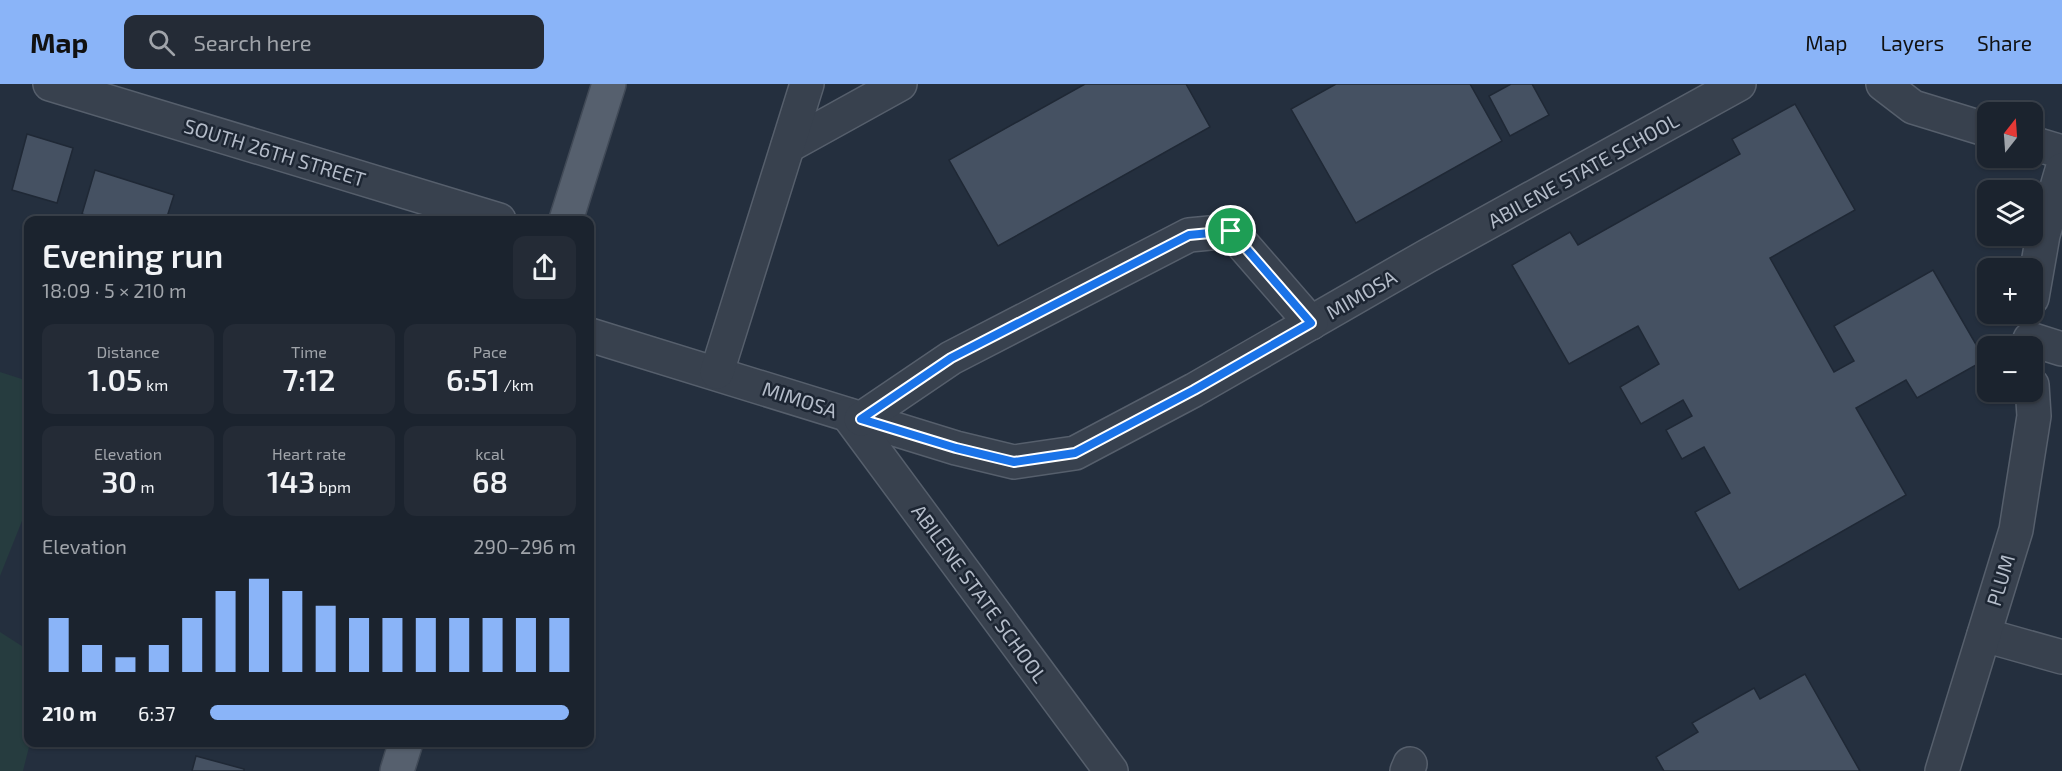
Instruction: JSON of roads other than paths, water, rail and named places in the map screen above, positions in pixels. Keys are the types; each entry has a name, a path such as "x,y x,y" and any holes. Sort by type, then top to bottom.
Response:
{"main road":[{"path":"567,216 609,84"},
{"path":"397,771 404,747"}],"street":[{"name":"SOUTH 26TH STREET","path":"51,84 486,216"},
{"path":"717,372 807,84"},
{"path":"788,146 900,84"},
{"name":"ABILENE STATE SCHOOL","path":"1427,256 1739,84"},
{"path":"1883,84 1913,107 1977,126"},
{"path":"2043,146 2062,152"},
{"path":"2043,275 2050,261 2062,170"},
{"path":"855,417 951,358 1189,235 1231,231 1311,323"},
{"name":"MIMOSA","path":"594,335 956,448 1014,462 1075,453 1194,390 1427,256"},
{"path":"2030,333 2062,349"},
{"name":"PLUM","path":"1942,771 2016,530 2034,416 2033,402"},
{"name":"ABILENE STATE SCHOOL","path":"855,417 1111,771"},
{"path":"1984,635 2062,657"}]}
